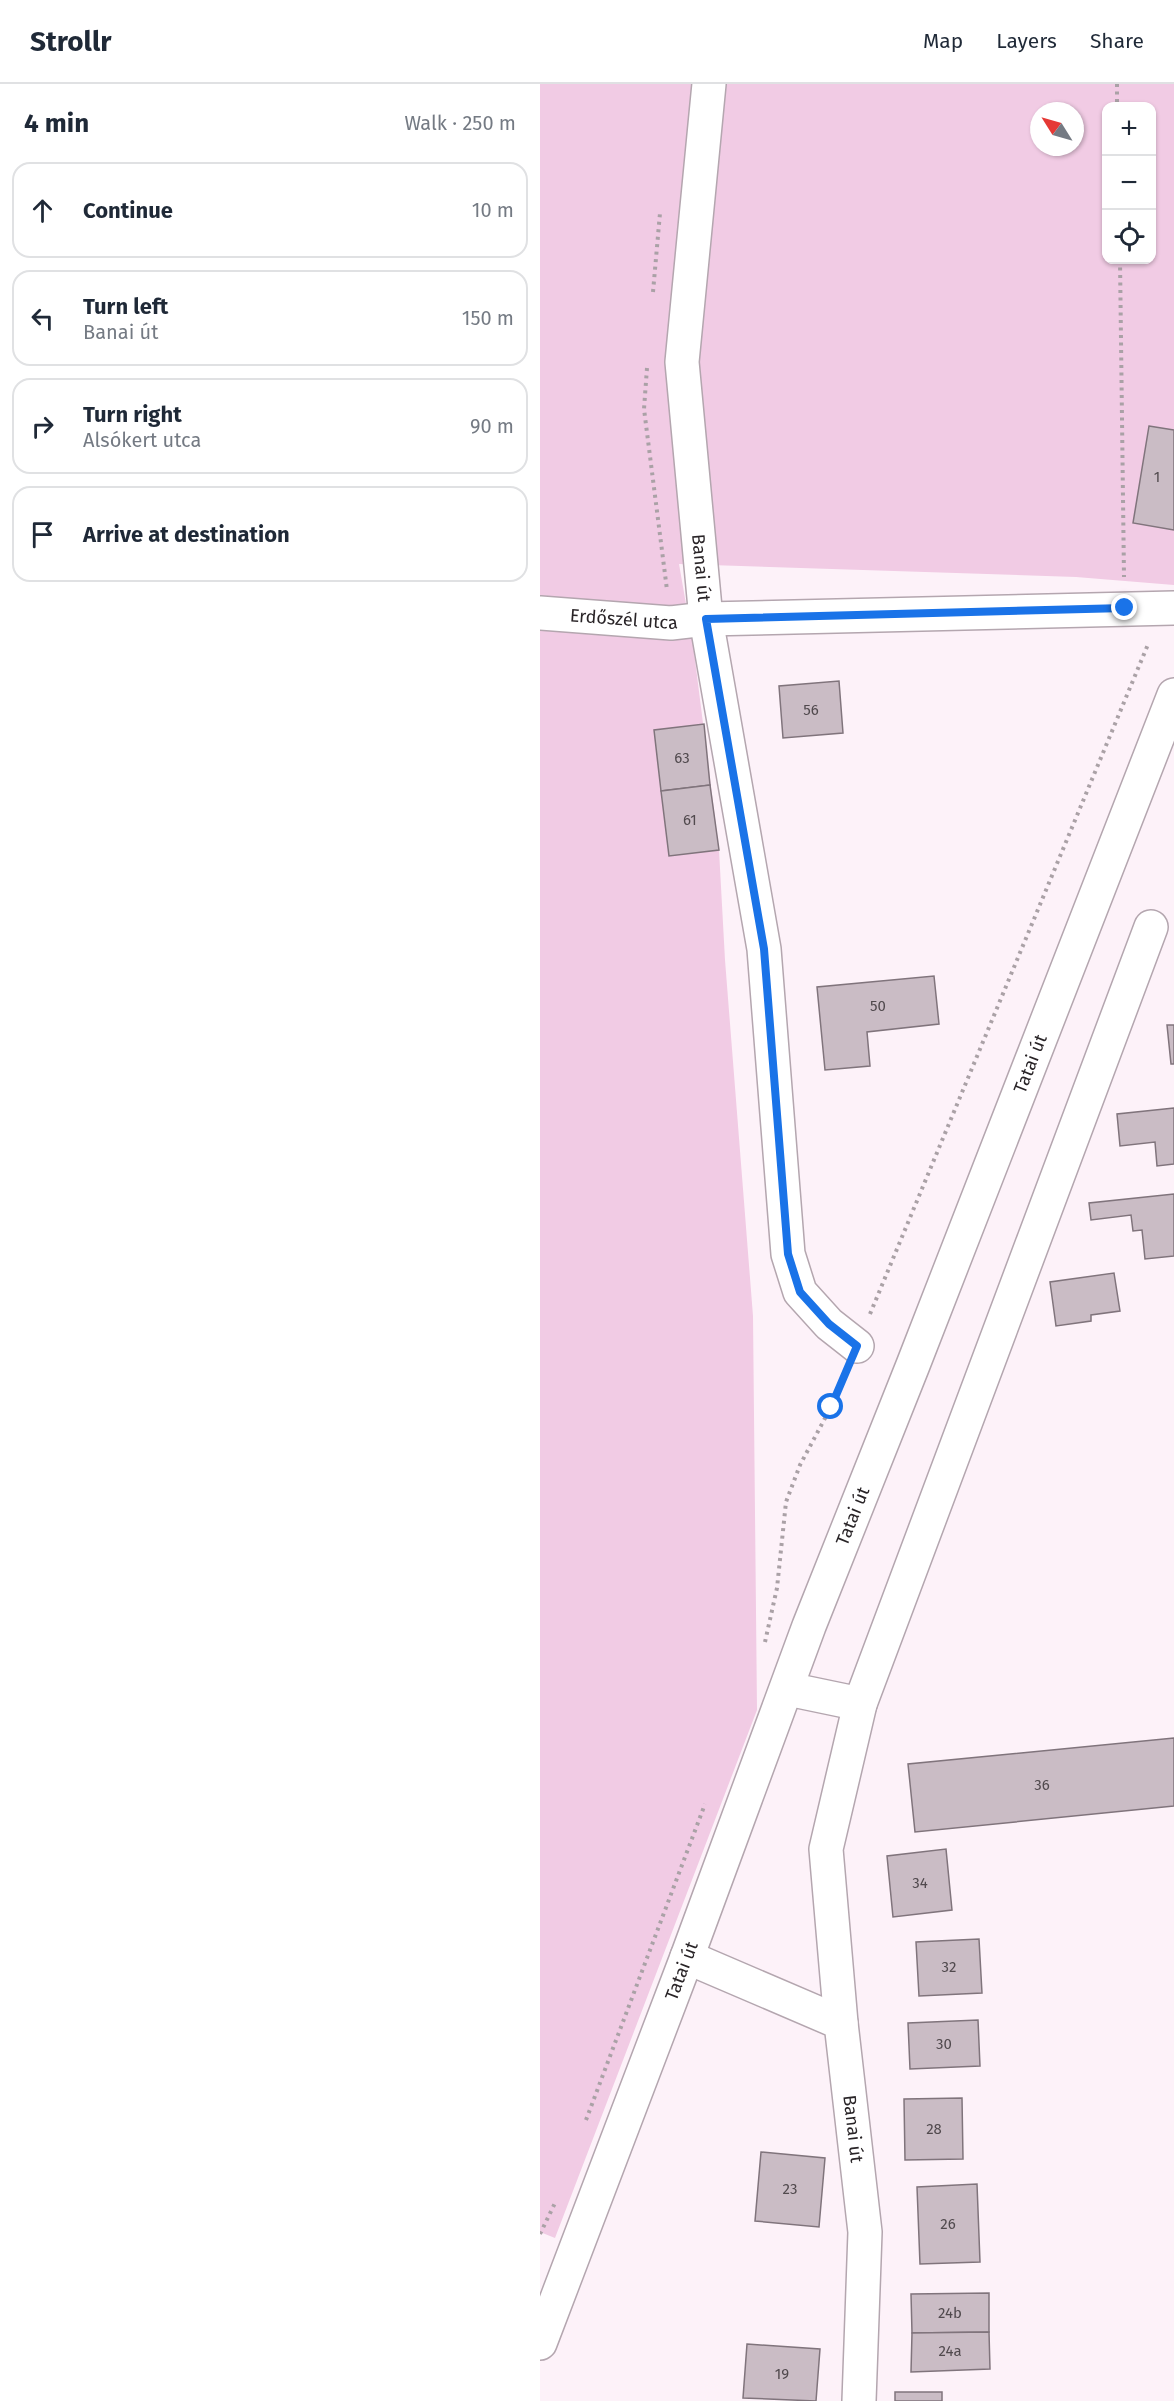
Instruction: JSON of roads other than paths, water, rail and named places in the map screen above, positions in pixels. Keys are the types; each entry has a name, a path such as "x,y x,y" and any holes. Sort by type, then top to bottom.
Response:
{"street":[{"name":"Banai út","path":"709,84 682,362 706,619 764,949 788,1254 800,1292 829,1324 857,1346"},
{"name":"Erdőszél utca","path":"540,613 671,623 706,619 1168,608"},
{"name":"Tatai út","path":"540,2343 788,1689 809,1626 914,1365 1174,695"},
{"path":"687,1958 841,2023 826,1849 860,1704 1151,927"},
{"path":"788,1689 860,1704"},
{"name":"Banai út","path":"841,2023 865,2232 859,2401"}]}
